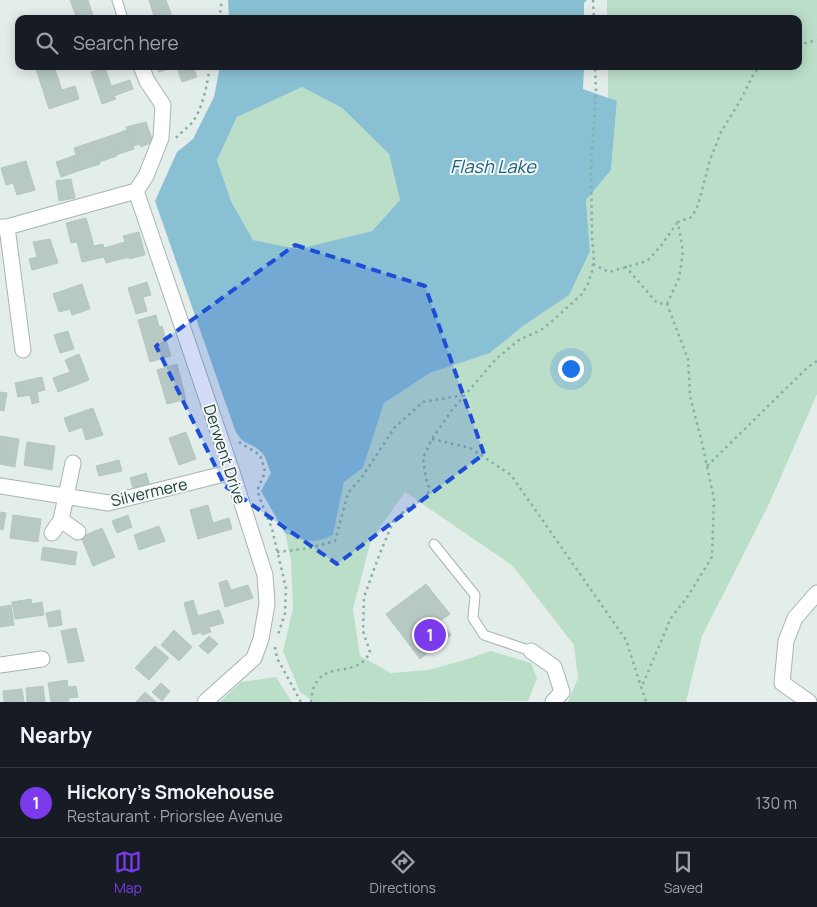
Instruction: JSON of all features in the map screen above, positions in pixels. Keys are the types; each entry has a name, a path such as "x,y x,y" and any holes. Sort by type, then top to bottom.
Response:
{"street":[{"path":"23,350 4,227 136,191 146,176 161,138 163,105 147,81 143,70"},
{"name":"Derwent Drive","path":"136,191 232,472 264,575 267,604 261,639 254,658 205,702"},
{"path":"52,533 61,520 73,463"},
{"name":"Silvermere","path":"0,486 108,503 232,472"},
{"path":"61,520 78,532"},
{"path":"810,702 782,683 786,641 795,618 817,593"},
{"path":"531,651 554,667 562,692 553,702"},
{"path":"0,665 42,659"}],"lane":[{"path":"117,0 122,15"},
{"path":"434,544 475,595 473,618 484,635 531,651"}],"path":[{"path":"220,15 222,0"},
{"path":"593,0 594,15"},
{"path":"802,44 817,40"},
{"path":"174,144 177,137 191,124 199,108 205,92 209,70"},
{"path":"311,702 316,683 320,677 360,665 366,661 370,652 363,631 364,597 394,520 408,508 423,499 428,493 429,487 423,458 432,439 464,395 496,359 519,340 541,330 576,300 588,284 593,264 591,166 596,92 595,70"},
{"path":"593,264 609,272 647,261 661,246 678,222 692,217 698,205 710,160 721,132 757,70"},
{"path":"642,686 671,618 688,596 712,556 714,499 690,396 688,358 667,304 679,278 683,252 678,222"},
{"path":"625,266 657,303 667,304"},
{"path":"707,466 808,367 817,361"},
{"path":"277,552 310,548 336,541 348,493 362,477 395,427 422,402 464,395"},
{"path":"232,437 260,455 265,472 258,489 259,496 268,517 284,579 286,601 275,647 278,658 301,702"},
{"path":"432,439 470,448 511,475 626,640 646,702"}],"highlighted area":[{"path":"295,245 425,286 484,454 337,564 225,486 156,346"}],"green space":[{"path":"607,0 817,0 817,394 769,504 702,636 686,702 568,702 578,678 574,645 512,565 405,492 371,540 353,609 360,656 391,673 428,670 491,651 531,663 537,678 528,701 314,702 300,692 283,651 293,609 291,560 285,533 304,540 333,535 344,482 363,468 384,403 430,373 490,353 523,326 590,251 586,200 611,170 617,102 608,98 608,70 802,70 802,15 607,15"},
{"path":"302,87 342,108 389,154 400,200 372,231 298,249 253,240 231,201 217,160 237,117"},
{"path":"276,677 292,702 220,702 241,682"}],"water":[{"path":"228,0 587,0 584,3 584,15 229,15"},
{"name":"Flash Lake","path":"219,70 584,70 583,89 617,101 611,170 586,200 590,251 569,295 523,326 490,353 430,373 384,403 363,468 344,482 333,535 314,541 304,540 285,533 261,491 271,473 266,458 256,448 241,439 235,430 155,201 177,152 193,139 214,97","holes":["302,87 342,108 389,154 400,200 372,231 298,249 253,240 231,201 217,160 237,117"]}],"building":[{"path":"70,0 88,0 93,15 76,15"},
{"path":"149,0 166,0 172,15 154,15"},
{"path":"36,70 55,70 62,90 75,86 79,99 49,109"},
{"path":"106,70 111,86 130,80 133,89 114,96 116,99 102,104 91,72"},
{"path":"194,70 197,77 182,82 178,71"},
{"path":"146,122 153,142 141,147 140,144 133,146 126,127"},
{"path":"127,130 134,149 116,155 110,136"},
{"path":"110,136 117,156 99,162 92,142"},
{"path":"92,142 100,164 81,170 74,148"},
{"path":"76,155 81,170 61,177 56,162"},
{"path":"26,161 35,190 17,195 13,183 6,185 1,168"},
{"path":"71,179 75,198 59,201 56,181"},
{"path":"86,218 94,246 103,244 104,248 125,242 123,236 139,232 145,255 106,263 104,257 82,262 77,242 71,243 66,223"},
{"path":"50,239 58,263 32,270 29,259 37,257 33,242"},
{"path":"147,282 151,295 143,297 147,311 136,314 128,288"},
{"path":"82,284 90,309 72,315 70,309 59,312 53,294"},
{"path":"156,315 159,327 162,326 171,356 150,362 138,320"},
{"path":"68,331 74,349 60,353 54,335"},
{"path":"79,354 89,380 58,392 53,378 70,372 65,360"},
{"path":"177,364 186,399 167,404 157,370"},
{"path":"42,377 45,390 37,392 39,402 32,404 30,395 18,397 15,383"},
{"path":"0,392 7,393 4,411 0,410"},
{"path":"93,408 103,435 86,440 82,427 69,432 64,418"},
{"path":"186,432 196,459 179,465 169,438"},
{"path":"0,436 19,439 15,467 0,464"},
{"path":"27,442 55,446 52,470 24,465"},
{"path":"119,460 122,471 99,476 96,466"},
{"path":"146,473 150,486 134,491 130,478"},
{"path":"208,505 213,523 229,518 232,529 198,539 190,510"},
{"path":"0,512 6,513 3,530 0,529"},
{"path":"13,515 41,519 38,542 10,538"},
{"path":"128,515 132,527 117,533 112,521"},
{"path":"159,526 165,541 139,550 134,535"},
{"path":"102,528 115,557 93,566 81,537"},
{"path":"43,547 77,552 75,565 41,560"},
{"path":"227,580 231,590 248,585 253,598 225,607 219,583"},
{"path":"426,584 450,614 440,621 451,635 420,659 386,614"},
{"path":"31,599 32,604 42,602 44,615 15,619 12,602"},
{"path":"193,600 198,616 219,610 224,623 209,627 211,632 202,635 201,632 193,635 184,603"},
{"path":"11,605 14,625 0,627 0,607"},
{"path":"60,610 62,625 49,627 46,613"},
{"path":"76,628 84,661 68,663 61,631"},
{"path":"174,630 192,647 179,661 161,645"},
{"path":"209,636 218,644 208,654 199,646"},
{"path":"155,646 169,658 149,680 135,668"},
{"path":"67,680 68,687 76,686 78,697 69,698 69,701 51,702 48,683"},
{"path":"161,683 170,691 162,701 152,692"},
{"path":"43,686 45,702 27,702 26,688"},
{"path":"22,689 24,702 4,702 3,691"},
{"path":"145,692 156,702 136,702"}],"place":[{"name":"Hickory's Smokehouse","path":"430,635"}]}
